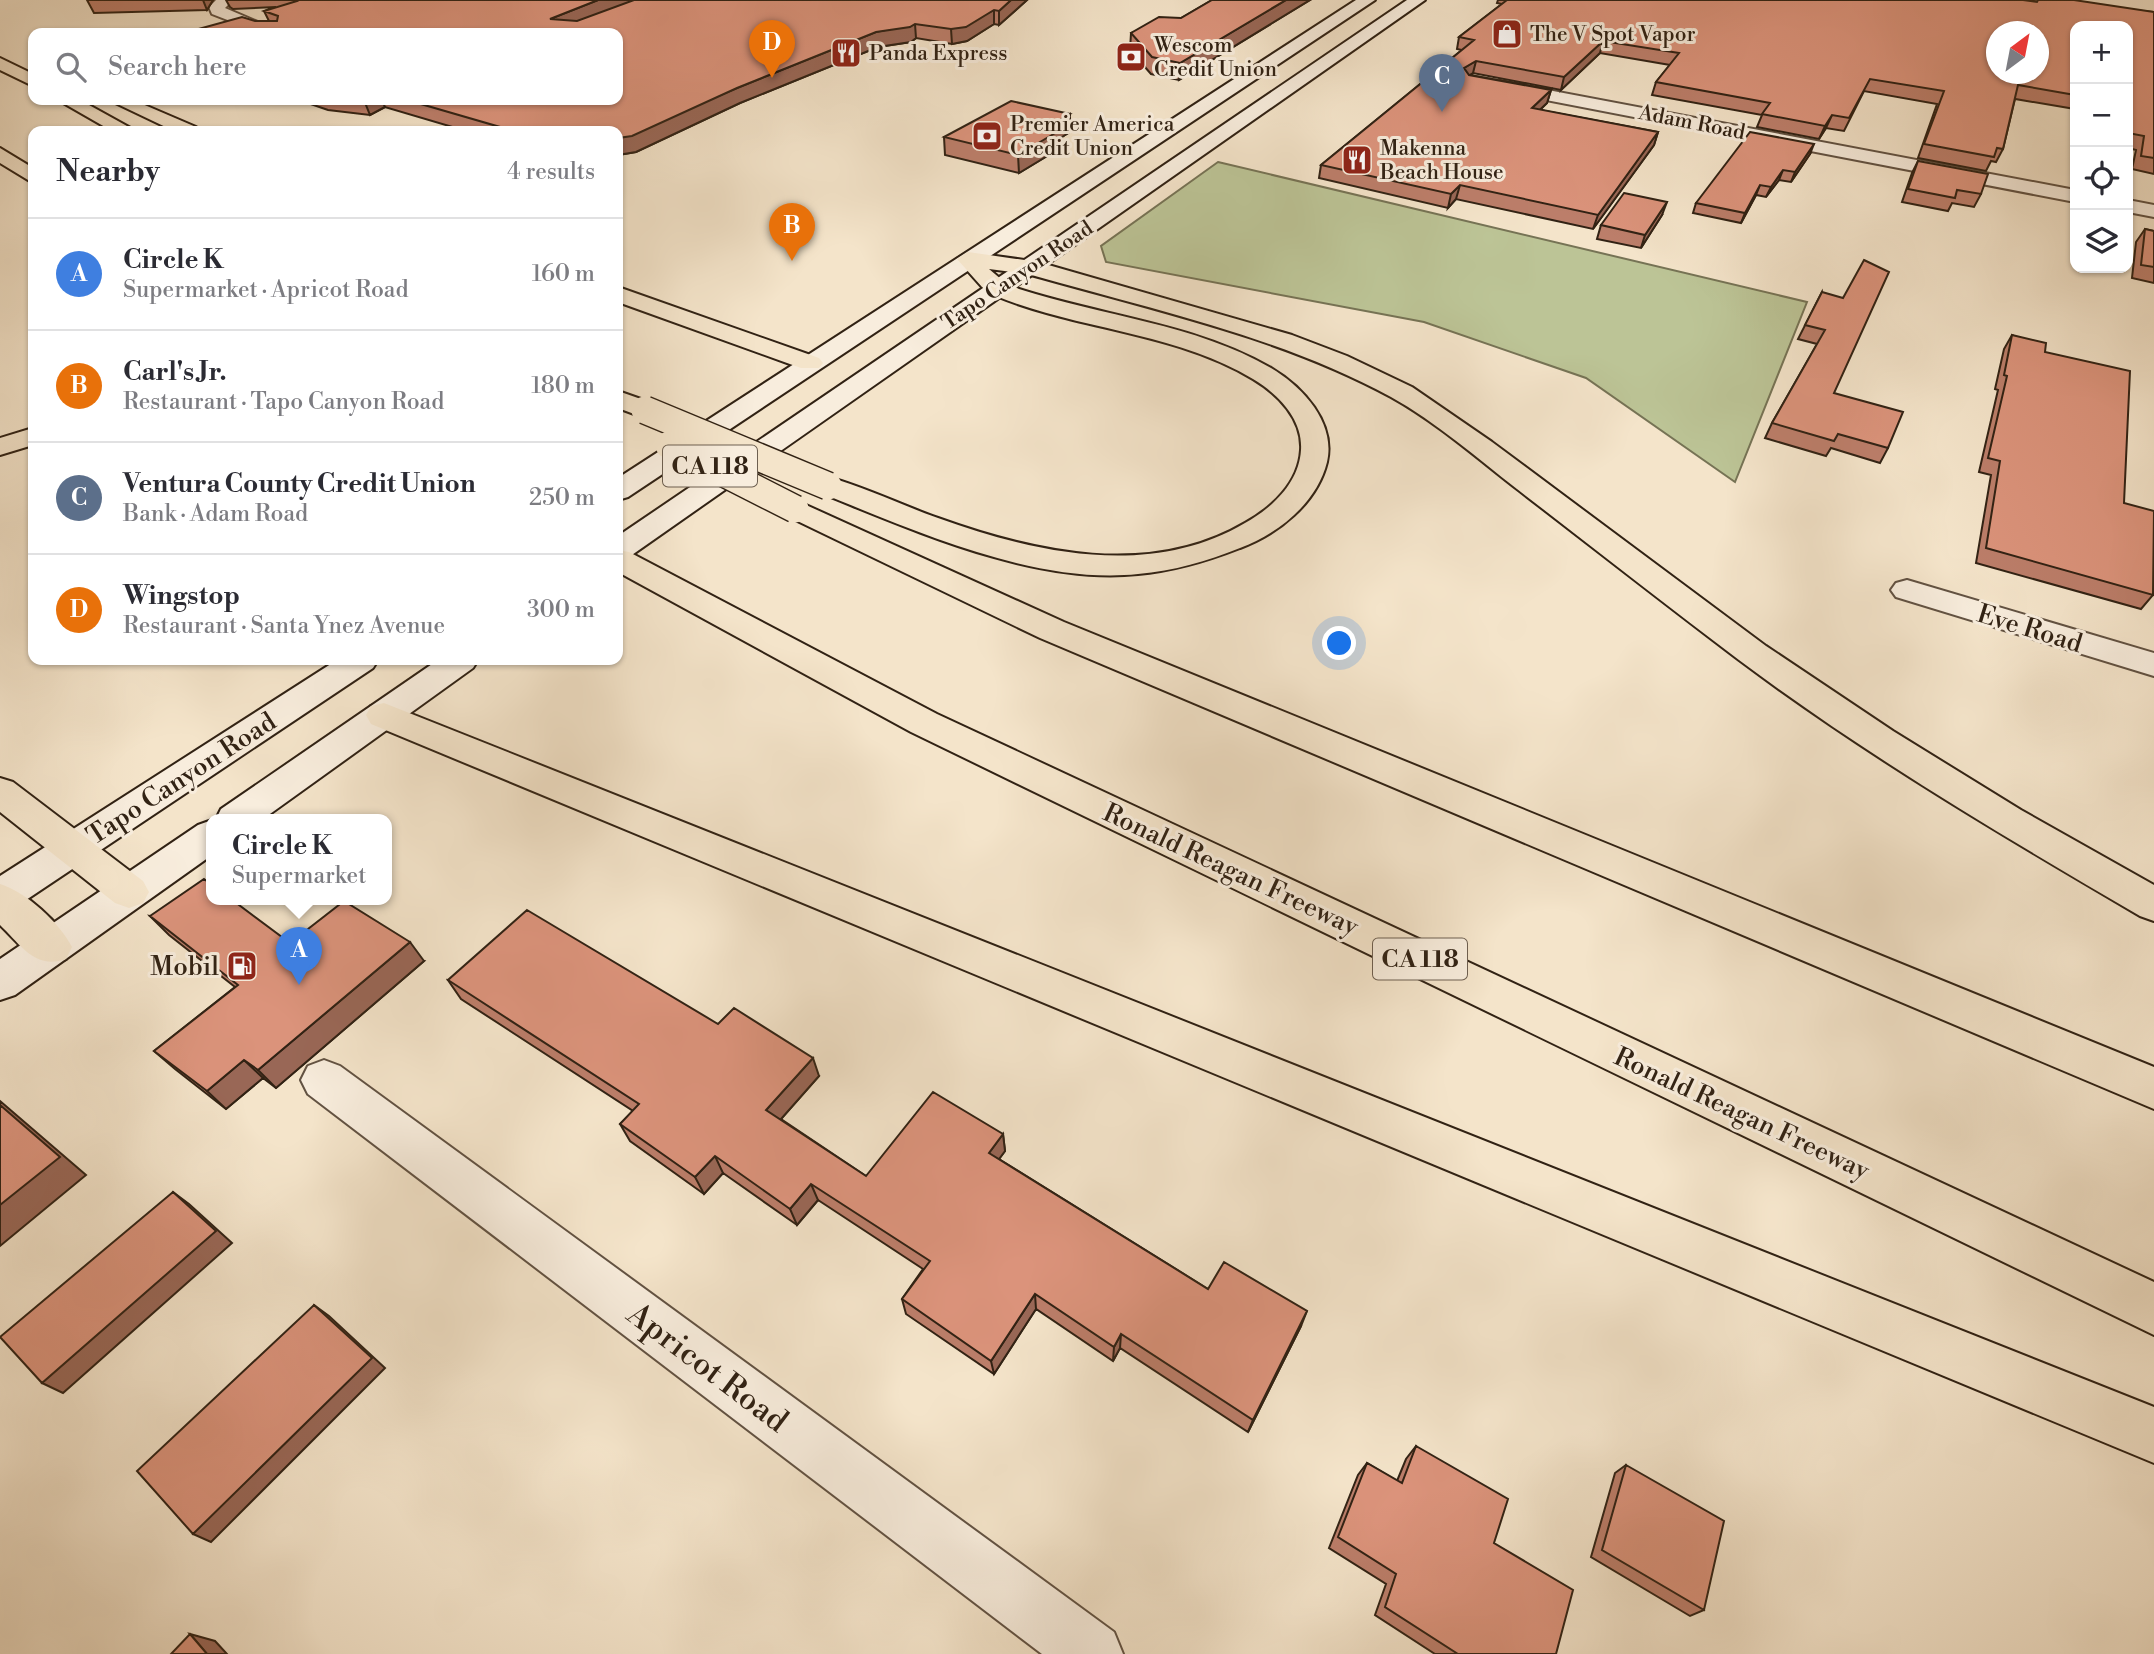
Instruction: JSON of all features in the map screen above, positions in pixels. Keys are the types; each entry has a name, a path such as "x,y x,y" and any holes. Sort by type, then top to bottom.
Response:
{"highway":[{"path":"0,61 28,68"},
{"path":"0,61 28,78"},
{"path":"77,105 116,126"},
{"path":"129,105 178,126"},
{"path":"0,154 28,174"},
{"path":"968,259 1030,267 1283,340 1338,361 1403,393 1482,448 1754,654 1880,740 2007,820 2154,905"},
{"path":"626,412 978,543 1032,557 1083,565 1157,563 1214,551 1264,524 1283,510 1304,485 1317,460 1317,437 1301,409 1280,387 1246,365 1202,349 998,288 968,259"},
{"path":"623,296 810,363"},
{"name":"CA 118","path":"626,412 795,509 1052,630 2154,1088"},
{"path":"0,447 28,438"},
{"name":"Ronald Reagan Freeway","path":"623,560 924,723 2154,1309"},
{"path":"384,715 2154,1435"},
{"path":"0,792 130,892"},
{"path":"0,899 51,947"}],"main road":[{"path":"225,0 217,7 218,11 262,28"},
{"name":"Tapo Canyon Road","path":"623,488 968,259 1367,0"},
{"name":"Tapo Canyon Road","path":"623,556 998,288 1417,0"},
{"name":"Adam Road","path":"1486,83 2070,195"},
{"path":"2133,207 2154,211"},
{"name":"Eve Road","path":"1907,590 2154,666"},
{"name":"Tapo Canyon Road","path":"0,899 353,665"},
{"path":"242,814 454,665"},
{"path":"0,982 206,839"},
{"name":"Apricot Road","path":"324,1080 1092,1654"}],"green space":[{"path":"1218,162 1807,302 1735,482 1586,378 1424,322 1106,262 1101,246"}],"building":[{"path":"598,0 550,19 577,21 634,0 1011,0 999,11 994,10 966,27 951,29 915,24 876,32 737,88 632,136 623,137 623,126 497,126 424,105 623,105 623,28 202,28 242,17 255,21 277,21 278,16 264,11 297,1"},
{"path":"1212,0 1286,0 1180,63 1152,57 1131,33 1159,17 1181,18"},
{"path":"1507,0 2074,0 2154,12 2154,158 2141,156 2144,136 2133,134 2133,21 2070,21 2070,94 2018,85 2003,149 1997,148 1994,157 1924,144 1944,91 1870,79 1849,118 1832,115 1825,126 1762,114 1770,103 1656,82 1679,53 1603,41 1564,77 1476,61 1464,68 1469,75 1551,90 1532,108 1658,132 1598,215 1460,185 1451,194 1321,165 1474,40 1459,37"},
{"path":"1011,101 1070,114 1050,126 1062,129 1018,155 944,137"},
{"path":"1750,132 1814,144 1795,172 1783,170 1771,187 1760,185 1745,213 1696,203"},
{"path":"1918,161 1988,174 1981,194 1957,190 1955,198 1908,189"},
{"path":"1624,193 1667,202 1645,235 1601,225"},
{"path":"2145,229 2154,231 2154,267 2141,265"},
{"path":"1864,260 1889,272 1834,393 1903,412 1888,448 1838,434 1834,441 1772,423 1825,330 1805,325 1822,292 1843,298"},
{"path":"2012,335 2046,343 2045,352 2130,371 2124,503 2154,511 2153,595 1986,548 2000,461 1988,458 2007,376 2004,375"},
{"path":"204,879 206,905 239,905 290,943 339,905 350,905 410,942 258,1070 244,1060 207,1091 154,1051 238,985 150,916"},
{"path":"527,910 718,1024 734,1008 813,1058 766,1110 866,1176 933,1092 1003,1134 989,1153 1208,1289 1224,1262 1307,1311 1253,1420 1121,1334 1114,1347 1035,1294 991,1361 902,1299 930,1261 811,1184 790,1209 715,1156 695,1177 620,1124 639,1104 448,980"},
{"path":"0,1105 60,1157 0,1205"},
{"path":"173,1192 216,1231 42,1383 0,1337"},
{"path":"314,1305 372,1358 193,1534 137,1471"},
{"path":"1416,1446 1508,1499 1494,1543 1573,1590 1556,1654 1458,1654 1385,1607 1396,1574 1338,1537 1367,1463 1402,1483"},
{"path":"1626,1465 1724,1521 1704,1610 1602,1550"},
{"path":"190,1634 207,1654 171,1654"}],"place":[{"name":"The V Spot Vapor","path":"1507,34"},
{"name":"Panda Express","path":"846,53"},
{"name":"Wescom Credit Union","path":"1131,57"},
{"name":"Wingstop","path":"772,78"},
{"name":"Ventura County Credit Union","path":"1442,112"},
{"name":"Premier America Credit Union","path":"987,136"},
{"name":"Makenna Beach House","path":"1357,160"},
{"name":"Carl's Jr.","path":"792,261"},
{"name":"Mobil","path":"242,966"},
{"name":"Circle K","path":"299,985"}]}
